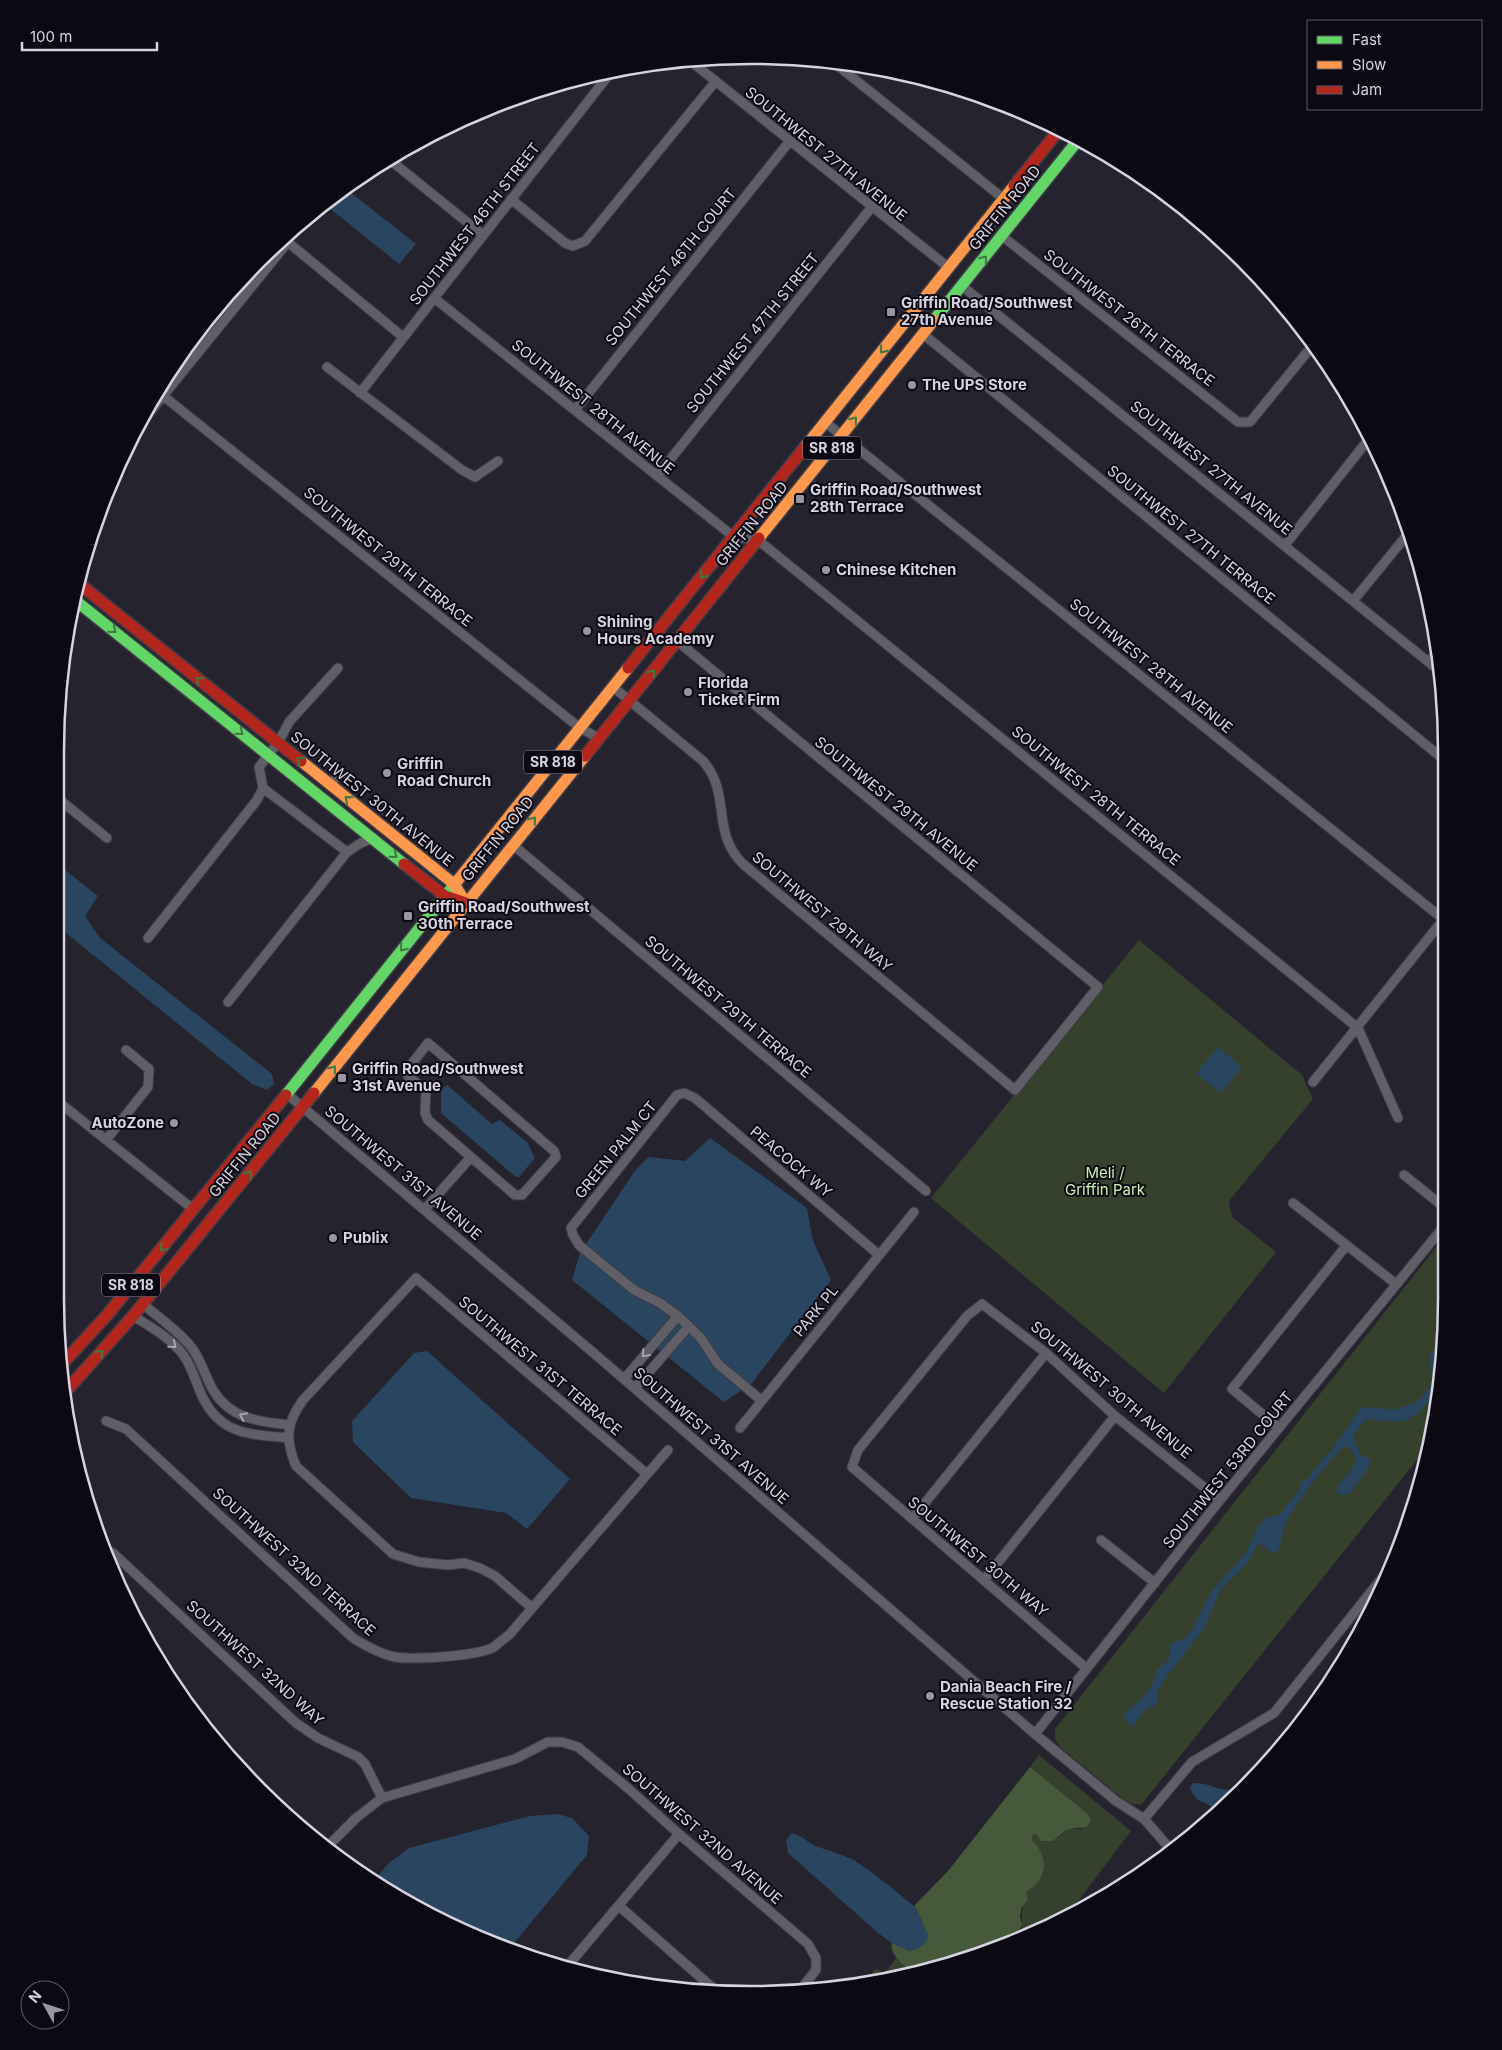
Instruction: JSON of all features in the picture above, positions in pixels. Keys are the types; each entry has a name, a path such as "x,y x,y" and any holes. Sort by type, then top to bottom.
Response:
{"main road":[{"name":"GRIFFIN ROAD","path":"67,1360 108,1314 194,1210 1055,135"},
{"name":"GRIFFIN ROAD","path":"70,1387 177,1263 1074,145"},
{"path":"962,286 968,244"},
{"path":"942,310 949,268"},
{"name":"SOUTHWEST 30TH AVENUE","path":"84,587 454,884 466,903"},
{"name":"SOUTHWEST 30TH AVENUE","path":"80,604 444,896 466,903"},
{"path":"177,1263 193,1231 194,1210"}],"street":[{"name":"SOUTHWEST 27TH AVENUE","path":"696,66 871,208 949,268"},
{"path":"846,71 1004,199"},
{"name":"SOUTHWEST 46TH STREET","path":"360,393 605,80"},
{"path":"511,199 565,243 573,246 584,240 715,82"},
{"name":"SOUTHWEST 46TH COURT","path":"575,410 789,142"},
{"path":"395,164 483,235"},
{"name":"SOUTHWEST 47TH STREET","path":"657,476 871,208"},
{"name":"SOUTHWEST 26TH TERRACE","path":"1002,236 1238,422 1250,422 1309,350"},
{"path":"289,242 403,337"},
{"path":"170,386 269,261"},
{"name":"SOUTHWEST 27TH AVENUE","path":"962,286 1432,665"},
{"name":"SOUTHWEST 28TH AVENUE","path":"434,298 734,537"},
{"name":"SOUTHWEST 27TH TERRACE","path":"923,334 1438,755"},
{"path":"327,367 469,474 475,477 498,461"},
{"name":"SOUTHWEST 29TH TERRACE","path":"163,396 580,728 599,738"},
{"name":"SOUTHWEST 28TH AVENUE","path":"825,422 1438,916"},
{"path":"1285,545 1365,444"},
{"path":"734,537 758,540"},
{"path":"1353,601 1404,538"},
{"name":"SOUTHWEST 28TH TERRACE","path":"758,540 1358,1028 1398,1118"},
{"name":"SOUTHWEST 29TH AVENUE","path":"677,641 1098,987 1015,1090"},
{"path":"1429,662 1432,659"},
{"path":"148,938 257,800 263,788 260,766 278,743 289,722 338,668"},
{"name":"SOUTHWEST 29TH WAY","path":"613,687 710,768 718,784 724,836 735,857 1015,1090"},
{"path":"330,784 340,773"},
{"path":"263,788 347,852"},
{"path":"64,803 107,838"},
{"path":"228,1002 347,852 372,838"},
{"name":"SOUTHWEST 29TH TERRACE","path":"513,845 926,1191"},
{"path":"1313,1082 1438,926"},
{"path":"428,1043 433,1045 554,1150 556,1158 529,1190 522,1195 514,1195 471,1157 428,1120 425,1113 426,1091 408,1076 407,1070 428,1043"},
{"path":"106,1140 148,1087 149,1069 126,1050"},
{"name":"GREEN PALM CT","path":"678,1316 660,1303 634,1290 579,1245 571,1228 677,1095 684,1093"},
{"name":"PEACOCK WY","path":"684,1093 695,1098 879,1255"},
{"name":"SOUTHWEST 31ST AVENUE","path":"287,1094 635,1388 1035,1734 1116,1801 1144,1819 1167,1845"},
{"path":"64,1106 194,1210"},
{"path":"425,1209 471,1157"},
{"path":"1404,1175 1438,1202"},
{"path":"1293,1203 1396,1284"},
{"name":"PARK PL","path":"740,1428 914,1212"},
{"name":"SOUTHWEST 53RD COURT","path":"1035,1734 1220,1500 1438,1233"},
{"path":"1279,1428 1232,1389 1346,1246"},
{"name":"SOUTHWEST 31ST TERRACE","path":"290,1425 291,1419 303,1400 416,1278 647,1474"},
{"path":"143,1304 192,1348 213,1390 231,1410 245,1418 259,1422 290,1425 288,1438 290,1452 296,1466 393,1554 419,1562 448,1565 464,1563 480,1568 495,1576 532,1608"},
{"name":"SOUTHWEST 30TH AVENUE","path":"852,1467 858,1450 966,1316 982,1304 1046,1353 1115,1416 1220,1500"},
{"path":"133,1316 165,1338 183,1354 190,1364 202,1397 214,1415 225,1425 252,1435 288,1438"},
{"path":"624,1379 678,1316 700,1336 718,1364 761,1400"},
{"path":"635,1388 689,1326"},
{"path":"912,1520 1046,1353"},
{"path":"984,1580 1115,1416"},
{"name":"SOUTHWEST 32ND TERRACE","path":"106,1420 126,1429 354,1638 367,1647 395,1657 430,1657 476,1653 493,1647 509,1635 668,1450"},
{"name":"SOUTHWEST 30TH WAY","path":"852,1467 1086,1668"},
{"path":"1101,1540 1155,1583"},
{"name":"SOUTHWEST 32ND WAY","path":"113,1553 296,1723 318,1738 358,1757 365,1764 382,1798"},
{"path":"1144,1819 1192,1762 1274,1713 1374,1588"},
{"name":"SOUTHWEST 32ND AVENUE","path":"382,1798 514,1759 548,1742 562,1742 578,1747 808,1944 816,1958 816,1970 805,1984"},
{"path":"331,1843 356,1818 382,1798"},
{"path":"571,1962 679,1834"},
{"path":"619,1906 710,1985"}],"green space":[{"name":"Meli / Griffin Park","path":"1139,940 1302,1075 1313,1099 1229,1201 1232,1217 1276,1252 1164,1393 931,1198"},
{"path":"1438,1245 1437,1344 1432,1389 1420,1457 1141,1805 1132,1804 1123,1799 1060,1747 1055,1739 1055,1729"},
{"path":"1039,1755 1131,1831 1076,1904 1019,1932 1022,1923 1022,1911 1028,1900 1027,1892 1038,1883 1044,1870 1042,1854 1032,1840 1032,1836 1035,1833 1041,1840 1056,1839 1070,1828 1082,1829 1091,1820 1088,1814 1030,1767"},
{"path":"1030,1767 1088,1814 1091,1820 1085,1828 1067,1830 1052,1841 1041,1841 1036,1834 1032,1836 1032,1840 1042,1854 1044,1870 1038,1883 1027,1892 1028,1900 1021,1909 1022,1924 1018,1932 972,1950 907,1968 894,1955 892,1942 910,1951 929,1936 914,1906 948,1871"},
{"path":"896,1958 907,1968 885,1973"},
{"path":"876,1968 883,1973 871,1975"}],"water":[{"path":"351,193 416,244 399,264 330,209"},
{"path":"64,869 98,896 85,916 100,938 272,1074 274,1084 267,1090 252,1084 64,931"},
{"path":"1218,1047 1242,1067 1221,1093 1196,1073"},
{"path":"447,1085 492,1124 500,1120 527,1142 535,1158 519,1177 516,1177 441,1113 441,1089"},
{"path":"710,1138 807,1208 813,1241 831,1280 752,1383 724,1402 572,1280 580,1253 634,1172 648,1157 685,1161"},
{"path":"1436,1350 1432,1389 1430,1399 1418,1413 1409,1419 1400,1422 1367,1419 1358,1428 1353,1438 1361,1455 1371,1460 1370,1466 1350,1494 1341,1495 1337,1493 1337,1488 1356,1463 1354,1453 1346,1446 1323,1469 1296,1507 1285,1525 1278,1551 1275,1553 1270,1552 1261,1544 1258,1544 1247,1564 1221,1589 1203,1630 1167,1676 1157,1692 1156,1704 1146,1710 1132,1727 1125,1721 1124,1715 1145,1695 1154,1681 1156,1670 1170,1656 1170,1644 1184,1639 1192,1630 1211,1592 1245,1554 1258,1526 1266,1518 1279,1515 1299,1491 1301,1483 1308,1479 1325,1456 1332,1450 1360,1409 1368,1407 1392,1410 1410,1405 1420,1399 1428,1390 1433,1378 1429,1356 1431,1352"},
{"path":"427,1351 570,1479 527,1529 506,1513 411,1498 353,1442 352,1421 414,1353"},
{"path":"1194,1783 1224,1790 1232,1789 1212,1808 1198,1800 1190,1787"},
{"path":"557,1814 572,1818 589,1836 587,1855 514,1944 447,1915 407,1894 378,1876 389,1863 409,1848 530,1816"},
{"path":"792,1833 816,1846 855,1861 914,1906 929,1936 924,1944 918,1949 905,1949 878,1933 788,1853 786,1840"}],"traffic: fast":[{"path":"934,320 1074,145"},
{"path":"80,604 404,864"},
{"path":"286,1095 454,885"}],"traffic: slow":[{"path":"805,447 1014,186"},
{"path":"759,538 934,320"},
{"path":"454,885 628,668"},
{"path":"314,1093 585,756"},
{"path":"301,761 454,884 466,903"}],"traffic: jam":[{"path":"1014,186 1055,135"},
{"path":"628,668 805,447"},
{"path":"585,756 759,538"},
{"path":"84,587 301,761"},
{"path":"404,864 445,896 466,903"},
{"path":"70,1387 133,1316 314,1093"},
{"path":"67,1359 108,1314 286,1095"}],"place":[{"name":"Griffin Road/Southwest 27th Avenue","path":"891,312"},
{"name":"The UPS Store","path":"912,385"},
{"name":"Griffin Road/Southwest 28th Terrace","path":"800,499"},
{"name":"Chinese Kitchen","path":"826,570"},
{"name":"Shining Hours Academy","path":"587,631"},
{"name":"Florida Ticket Firm","path":"688,692"},
{"name":"Griffin Road Church","path":"387,773"},
{"name":"Griffin Road/Southwest 30th Terrace","path":"408,916"},
{"name":"Griffin Road/Southwest 31st Avenue","path":"342,1078"},
{"name":"AutoZone","path":"174,1123"},
{"name":"Publix","path":"333,1238"},
{"name":"Dania Beach Fire / Rescue Station 32","path":"930,1696"}]}
